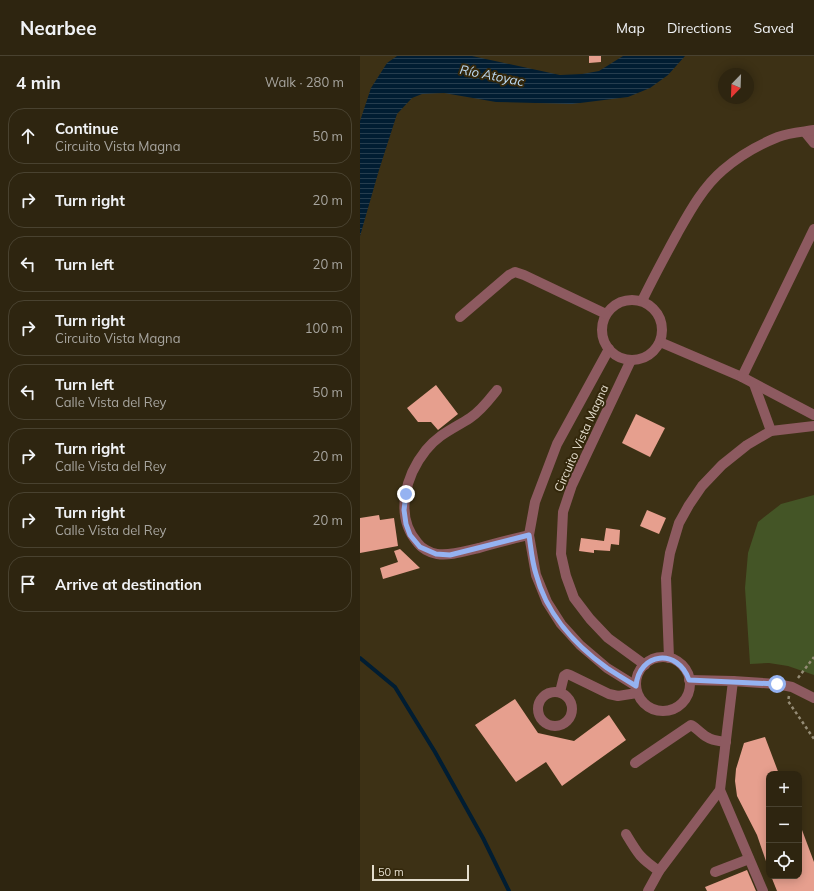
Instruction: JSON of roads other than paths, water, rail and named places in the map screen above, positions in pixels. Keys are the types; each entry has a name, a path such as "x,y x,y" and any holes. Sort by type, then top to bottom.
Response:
{"street":[{"path":"642,301 689,213 704,191 722,170 740,157 761,145 780,137 809,131 814,143"},
{"path":"742,377 814,229"},
{"path":"460,318 509,275 515,272 606,314"},
{"path":"622,301 642,301 651,306 658,314 662,328 660,342 655,350 640,359 631,360 623,358 616,355 609,349 604,341 602,323 606,314 613,306 622,301"},
{"path":"660,342 742,377 814,415"},
{"name":"Circuito Vista Magna","path":"609,349 557,444 535,502 529,535 536,575 547,602 561,624 580,646 607,668 637,689"},
{"name":"Circuito Vista Magna","path":"631,360 572,485 563,512 561,554 566,576 574,598 590,620 608,638 645,665"},
{"path":"754,384 771,431"},
{"path":"497,390 484,406 470,418 439,437 426,450 410,479 404,510 406,524 410,535 420,547 436,554 450,555 529,535"},
{"path":"669,658 666,578 670,553 679,523 689,505 702,486 722,465 747,445 771,431 814,426"},
{"path":"669,658 676,661 687,672 689,688 687,697 681,704 673,709 664,711 655,710 647,706 641,700 637,689 637,678 645,665 652,660 669,658"},
{"path":"560,692 564,676 566,674 570,674 609,694 618,696 637,689"},
{"path":"689,680 777,684 792,687 814,698"},
{"path":"648,891 659,870 720,790 733,681"},
{"path":"635,762 691,725 705,737 712,740 726,742"},
{"path":"720,790 763,891"},
{"path":"626,834 638,855 644,861 659,870"},
{"path":"715,872 749,858"}],"water":[{"name":"Río Atoyac","path":"397,56 472,56 560,75 582,74 599,71 623,56 685,56 668,75 650,88 628,97 572,104 496,102 444,93 422,94 412,98 397,114 360,236 360,121 371,88 387,63"}],"waterway":[{"path":"360,658 395,687 435,752 483,838 509,891"}]}
